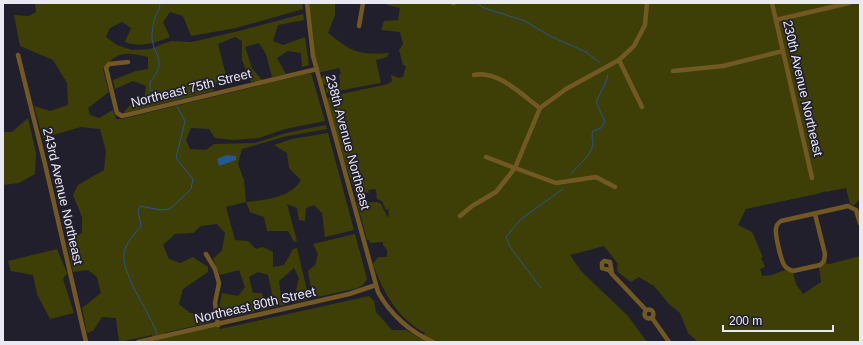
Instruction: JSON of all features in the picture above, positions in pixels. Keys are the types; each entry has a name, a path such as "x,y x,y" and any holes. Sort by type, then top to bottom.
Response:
{"street":[{"name":"238th Avenue Northeast","path":"307,3 310,37 317,69 376,285 389,309 410,328 433,342"},
{"path":"360,26 363,3"},
{"path":"460,216 472,206 496,192 515,168 540,108 566,89 619,60 634,46 641,35 646,19 647,3"},
{"name":"230th Avenue Northeast","path":"772,3 812,178"},
{"path":"776,20 849,3"},
{"path":"673,71 723,66 783,51"},
{"name":"243rd Avenue Northeast","path":"18,55 46,164 86,342"},
{"path":"619,60 642,107"},
{"name":"Northeast 75th Street","path":"128,62 109,64 106,68 117,113 122,116 317,69"},
{"path":"474,75 486,74 496,78 540,108"},
{"path":"486,157 556,183 596,177 615,187"},
{"path":"814,214 825,254 824,261 820,265 793,271 788,269 782,260 776,227 781,221 848,206 854,208 860,223"},
{"path":"206,254 215,269 219,283 215,303 218,325"},
{"path":"612,274 646,310 644,316 648,319 652,318 669,342"},
{"name":"Northeast 80th Street","path":"138,342 349,294 376,285"}],"shaded area":[{"path":"28,3 302,3 303,9 236,28 191,36 183,16 170,12 163,22 170,37 148,44 137,45 125,42 131,28 122,22 110,28 106,37 117,45 132,50 150,49 171,41 192,42 303,14 304,20 278,25 273,41 283,45 305,37 309,65 302,67 301,53 288,51 277,58 286,74 272,77 266,54 259,43 245,47 252,68 262,80 251,82 242,60 242,41 235,37 218,44 227,79 216,83 213,91 123,113 135,100 144,99 146,86 133,81 115,89 113,80 136,71 148,69 148,57 134,54 123,54 113,59 103,69 109,92 88,108 90,115 99,118 113,110 116,119 122,119 311,73 325,121 285,129 259,138 233,140 215,138 209,129 191,128 186,140 190,149 206,150 214,144 255,143 286,133 326,125 327,129 287,136 242,149 238,164 244,180 246,202 226,207 235,240 248,241 256,249 263,247 273,252 273,267 284,265 293,249 297,248 309,299 293,303 299,278 294,268 279,281 281,296 287,304 260,311 272,293 268,275 258,272 249,277 253,293 262,293 263,297 254,312 221,319 219,307 222,293 238,296 245,287 239,270 220,275 213,259 222,250 225,233 217,224 201,226 193,233 175,234 163,245 169,259 180,263 193,257 208,267 208,272 183,289 179,304 190,313 205,313 211,322 164,333 165,335 218,323 220,329 369,296 374,301 376,312 392,330 406,330 421,339 425,333 415,327 399,312 382,285 373,264 378,257 387,257 387,250 383,245 383,242 370,243 369,240 367,240 357,203 377,202 381,204 388,218 389,209 386,210 382,201 377,199 376,189 368,190 369,193 363,192 362,198 357,199 325,100 332,96 388,84 392,81 391,75 399,78 403,77 406,66 403,65 399,50 403,44 400,32 381,30 384,21 398,20 400,8 387,5 387,3 860,3 860,199 854,205 850,204 846,188 826,191 746,209 738,225 752,232 763,257 761,258 765,267 760,269 762,276 772,275 785,270 793,273 796,284 803,294 821,282 819,267 825,263 830,264 860,256 860,340 858,342 698,342 688,333 680,313 669,304 654,286 639,277 631,282 618,272 618,264 604,246 570,255 581,271 628,316 647,342 136,342 153,338 152,335 119,342 116,318 102,317 93,331 87,333 82,308 101,293 97,277 88,270 73,272 67,242 82,233 82,217 73,195 78,185 104,170 106,151 100,129 81,127 43,138 34,106 50,111 68,105 67,83 53,60 20,46 14,15 29,16 36,12 35,4"},
{"path":"307,3 335,3 335,15 328,33 343,44 362,53 389,53 387,57 376,60 381,83 326,93 326,88 335,86 336,88 340,87 339,75 341,73 339,68 317,73"},
{"path":"326,75 331,80 326,85 321,80"},
{"path":"28,118 36,153 35,174 19,183 3,185 3,132 12,132"},
{"path":"328,133 354,230 325,237 322,213 314,205 306,208 305,221 299,220 297,208 287,204 297,241 294,242 288,231 267,231 264,217 250,212 246,202 269,199 284,194 291,191 301,180 289,168 287,153 274,145 292,139"},
{"path":"355,234 367,279 364,284 358,288 313,298 308,271 315,265 318,254 313,244"},
{"path":"57,249 67,273 63,279 74,313 50,319 37,294 33,275 11,271 8,261"}],"water":[{"path":"226,155 236,156 236,160 219,166 217,159"}],"waterway":[{"path":"160,3 159,10 154,20 152,33 152,41 158,58 159,68 150,82 150,90 172,96 174,100"},
{"path":"477,3 484,8 525,21 550,36 586,52 599,62"},
{"path":"571,174 590,152 593,144 593,131 601,128 605,122 596,102 608,75"},
{"path":"157,334 154,325 130,280 124,258 125,249 141,226 138,211 140,206 161,210 170,209 191,189 193,179 176,158 185,121 177,106"},
{"path":"541,288 510,247 506,237 521,219 563,189"}]}
